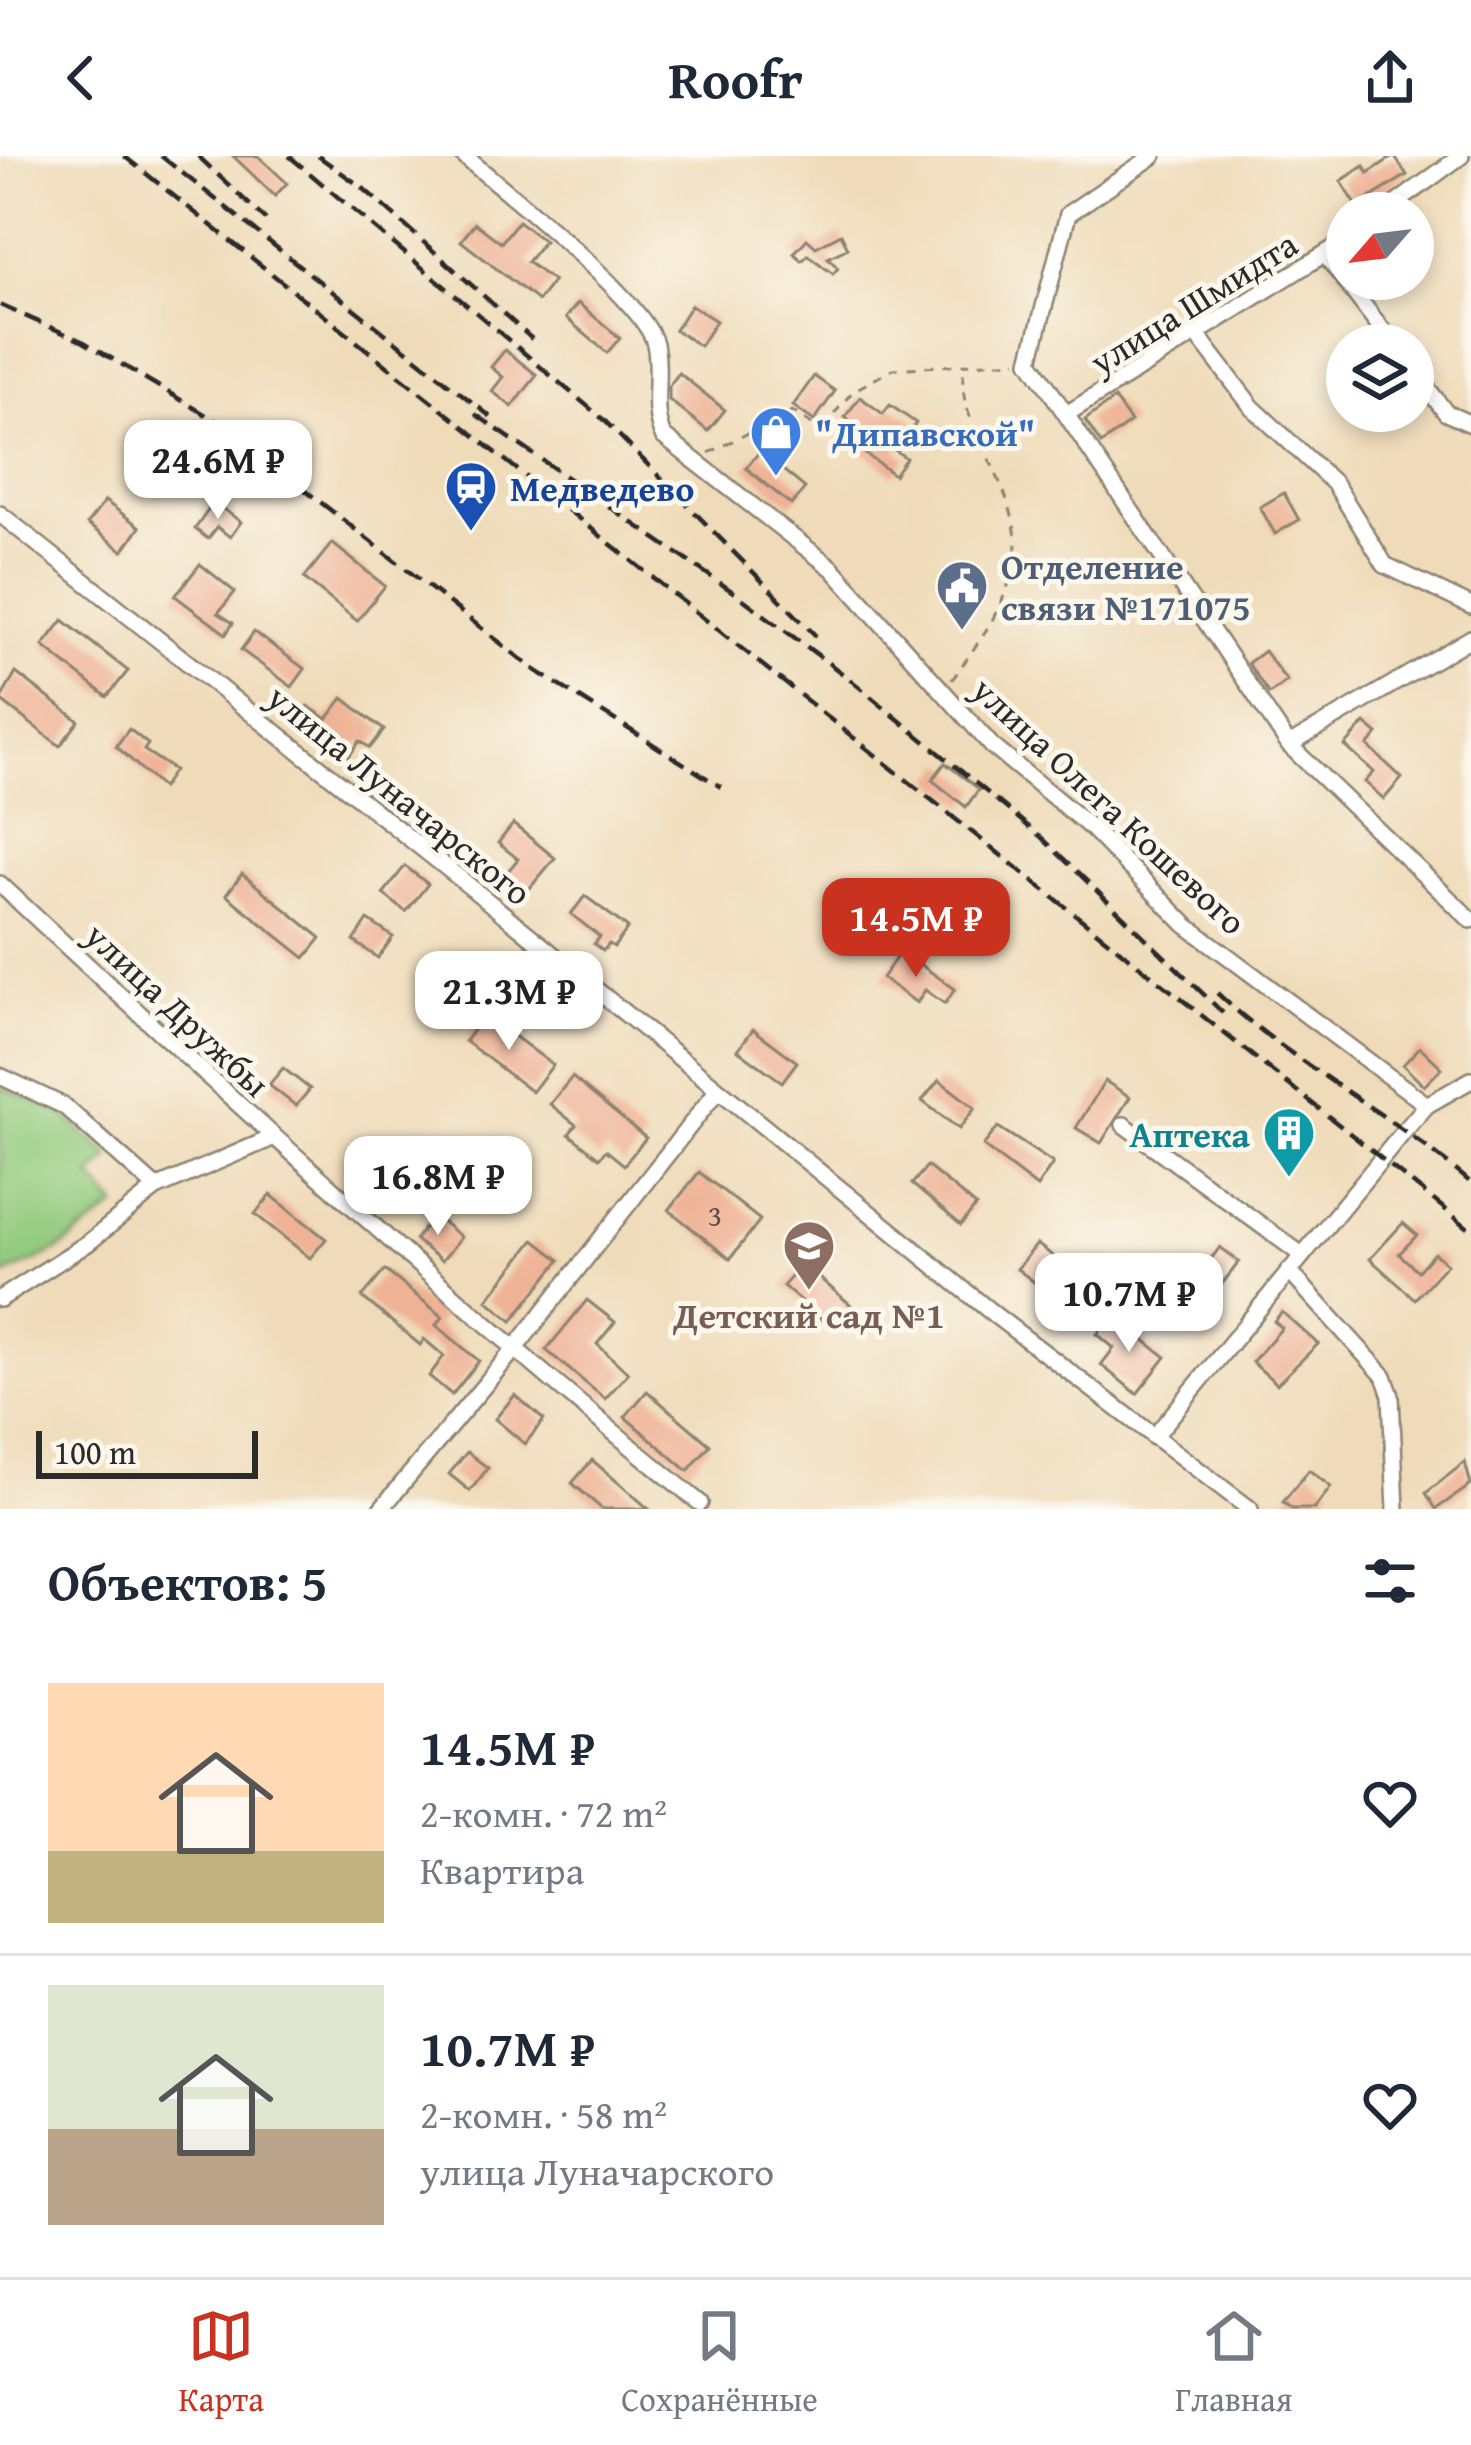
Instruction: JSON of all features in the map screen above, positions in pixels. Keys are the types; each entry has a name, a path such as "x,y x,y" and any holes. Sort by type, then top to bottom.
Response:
{"street":[{"name":"улица Олега Кошевого","path":"464,156 635,313 655,342 656,419 663,436 832,568 992,746 1090,827 1186,925 1427,1105"},
{"path":"1154,156 1068,214 1030,361 1289,745 1471,920"},
{"path":"1412,192 1461,156"},
{"path":"1325,256 1378,324"},
{"name":"улица Шмидта","path":"1068,413 1325,256"},
{"path":"1197,335 1252,407 1335,484 1385,565 1471,606"},
{"path":"1434,397 1446,413 1471,424"},
{"name":"улица Луначарского","path":"0,514 452,872 717,1091 1250,1509"},
{"path":"1289,745 1471,638"},
{"name":"улица Дружбы","path":"0,884 272,1138 513,1351 700,1502"},
{"path":"0,1076 64,1106 156,1188"},
{"path":"1154,1437 1427,1105 1471,1080"},
{"path":"381,1509 513,1351 717,1091"},
{"path":"1124,1125 1302,1256"},
{"path":"0,1299 88,1243 156,1188 272,1138"},
{"path":"1289,1271 1384,1376 1391,1396 1396,1509"}],"path":[{"path":"692,461 793,411 826,425 854,391 893,370 1030,361"},
{"path":"944,692 1001,606 1016,544 1007,492 965,400 960,379 967,363"}],"green space":[{"path":"0,1087 61,1112 110,1156 91,1177 117,1206 58,1250 0,1277"}],"building":[{"path":"233,156 258,156 287,183 275,196"},
{"path":"1394,156 1407,175 1380,192 1348,192 1341,181 1364,166 1368,173"},
{"path":"518,221 544,241 527,262 553,281 538,301 461,241 475,223 501,243"},
{"path":"841,234 848,248 828,258 838,268 833,274 808,255 802,261 794,253 807,239 816,247"},
{"path":"578,303 620,338 607,353 566,318"},
{"path":"691,305 716,321 700,346 675,330"},
{"path":"505,350 537,375 512,407 492,391 503,377 491,367"},
{"path":"679,373 725,410 708,431 669,400 669,386"},
{"path":"814,376 835,391 814,421 793,406"},
{"path":"860,397 883,414 890,405 916,423 896,451 906,458 894,475 848,441 859,427 845,417"},
{"path":"1114,399 1131,422 1101,444 1085,420"},
{"name":"\"Дипавской\"","path":"760,451 805,488 791,505 746,468"},
{"path":"1284,493 1299,520 1275,534 1260,507"},
{"path":"105,501 140,527 123,551 87,524"},
{"path":"214,502 241,522 230,537 217,527 208,539 195,529"},
{"path":"332,543 385,586 357,621 304,578"},
{"path":"200,564 235,592 218,613 233,623 226,634 175,596"},
{"path":"63,620 128,671 107,697 43,646"},
{"path":"254,632 305,669 292,687 241,650"},
{"path":"1264,651 1287,681 1269,694 1248,663"},
{"path":"16,673 79,721 60,746 0,700"},
{"path":"343,698 384,730 370,748 360,741 345,762 297,723 308,706 327,719"},
{"path":"1365,723 1378,734 1368,746 1402,778 1384,799 1365,782 1374,772 1345,746"},
{"path":"129,729 148,744 144,750 174,770 162,788 116,746"},
{"path":"945,763 979,789 966,807 932,780"},
{"path":"513,824 555,858 519,901 498,883 518,859 498,843"},
{"path":"405,866 428,884 406,912 383,894"},
{"path":"242,874 321,938 305,958 226,895"},
{"path":"585,896 628,928 614,947 609,944 603,951 594,944 600,937 571,914"},
{"path":"368,920 393,937 378,958 354,941"},
{"path":"901,951 955,989 945,1004 925,990 917,1003 882,978"},
{"path":"485,1014 553,1065 532,1092 465,1041"},
{"path":"753,1029 797,1062 782,1082 738,1050"},
{"path":"1420,1047 1442,1068 1424,1086 1403,1065"},
{"path":"283,1068 310,1089 296,1106 269,1085"},
{"path":"572,1077 646,1138 624,1165 606,1150 599,1158 569,1134 576,1125 550,1104"},
{"path":"939,1080 975,1108 959,1129 922,1101"},
{"path":"1105,1081 1130,1097 1101,1143 1076,1128"},
{"path":"998,1127 1053,1163 1037,1187 983,1146"},
{"path":"373,1157 406,1181 390,1203 358,1179"},
{"path":"927,1166 976,1206 961,1225 912,1184"},
{"path":"699,1172 760,1220 730,1259 669,1210"},
{"path":"271,1195 326,1239 310,1258 255,1214"},
{"path":"434,1215 461,1237 442,1261 415,1240"},
{"path":"1403,1223 1417,1235 1399,1254 1418,1271 1434,1253 1447,1264 1415,1299 1370,1259"},
{"path":"534,1240 560,1260 512,1321 487,1300"},
{"path":"1037,1244 1082,1278 1059,1301 1017,1269"},
{"path":"1220,1247 1239,1262 1201,1311 1182,1296"},
{"path":"803,1264 851,1305 831,1327 783,1286"},
{"path":"385,1270 443,1317 436,1325 479,1361 452,1395 429,1376 444,1356 424,1339 420,1345 362,1297"},
{"path":"587,1300 615,1322 597,1344 628,1373 605,1399 546,1350"},
{"path":"1282,1312 1318,1344 1277,1384 1252,1362 1282,1328 1274,1321"},
{"path":"1112,1315 1166,1357 1137,1394 1101,1365 1114,1348 1097,1334"},
{"path":"647,1391 710,1445 688,1471 625,1417"},
{"path":"515,1395 544,1420 525,1444 495,1419"},
{"path":"467,1452 488,1468 470,1491 449,1474"},
{"path":"592,1460 649,1509 602,1509 572,1483"},
{"path":"1465,1462 1471,1485 1436,1509 1426,1493"},
{"path":"1309,1470 1331,1487 1314,1509 1292,1509 1283,1502"}],"railway":[{"path":"124,156 1471,1230"},
{"path":"161,156 491,417"},
{"path":"198,156 266,220"},
{"path":"289,156 604,420 816,636"},
{"path":"318,156 363,188 532,339"},
{"path":"0,305 84,342 218,422 535,670 721,787"},
{"path":"475,414 739,596 847,677 1040,836 1223,1013"},
{"path":"1217,993 1278,1044 1471,1183"}],"place":[{"name":"\"Дипавской\"","path":"776,478"},
{"name":"Медведево","path":"471,533"},
{"name":"Отделение связи №171075","path":"962,632"},
{"name":"Аптека","path":"1289,1179"},
{"name":"Детский сад №1","path":"809,1292"}]}
